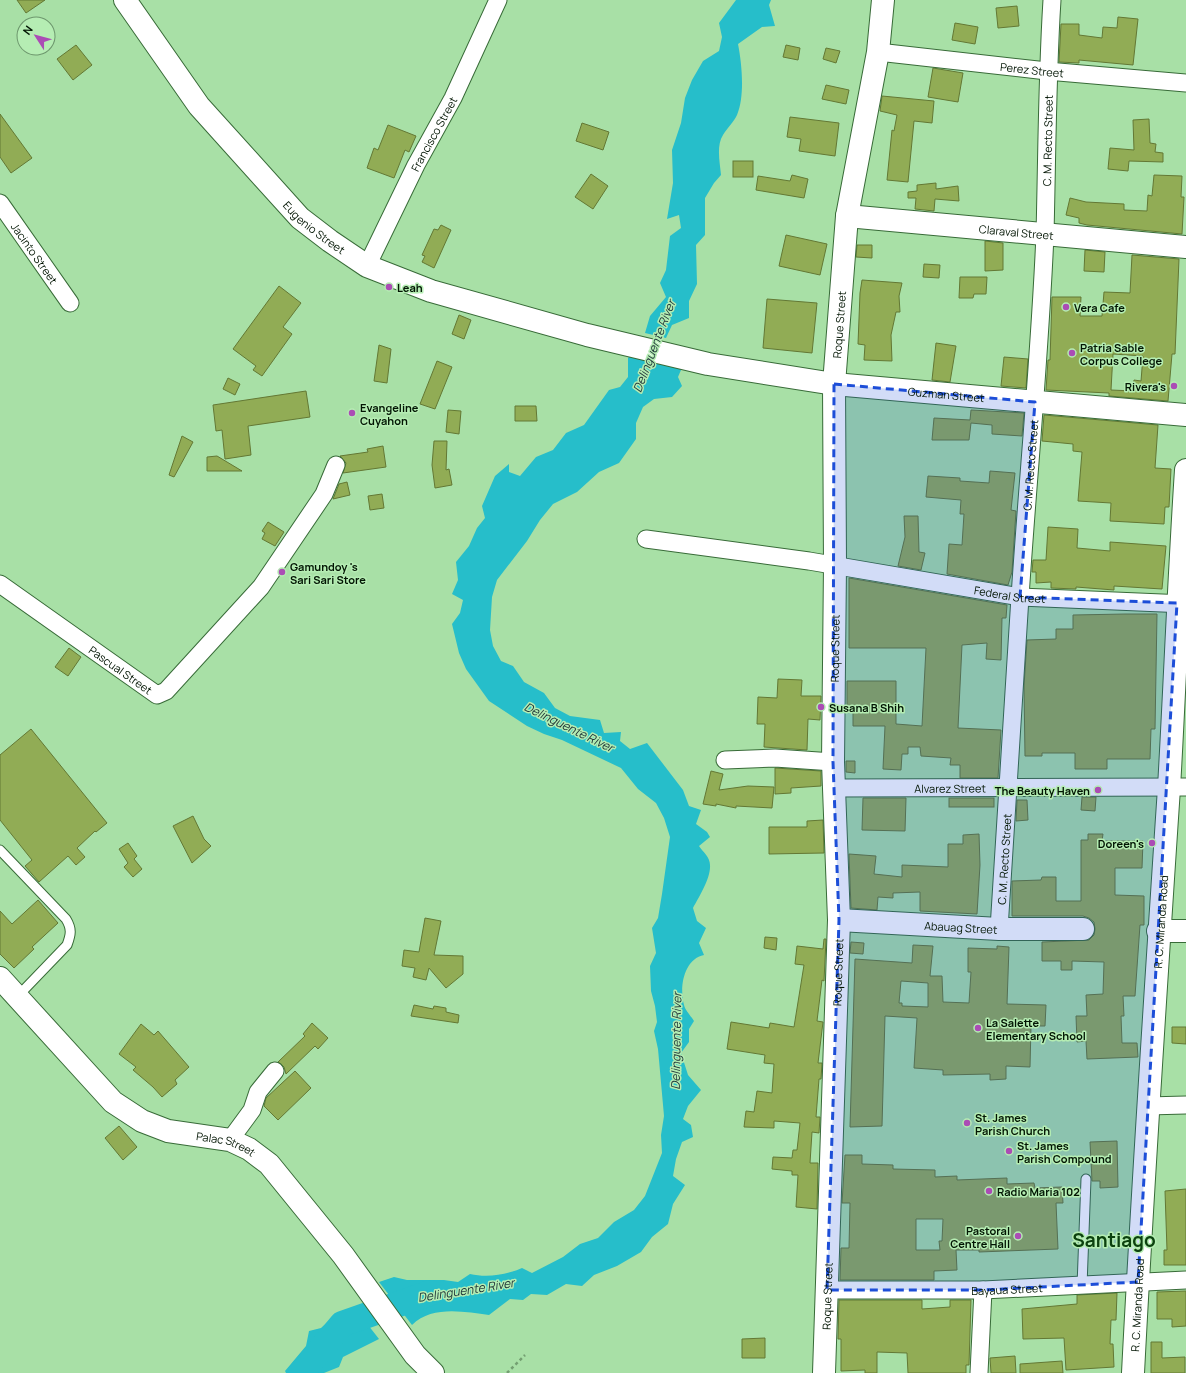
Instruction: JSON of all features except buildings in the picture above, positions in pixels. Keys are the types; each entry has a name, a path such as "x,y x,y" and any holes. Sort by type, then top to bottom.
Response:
{"street":[{"name":"Eugenio Street","path":"125,0 199,106 300,218 330,242 367,266 431,291 587,335 708,364"},
{"name":"Francisco Street","path":"367,266 416,166 453,98 498,0"},
{"name":"Roque Street","path":"824,1373 839,920 833,762 835,565 834,384 847,216 878,52 883,0"},
{"name":"C. M. Recto Street","path":"998,929 1009,788 1020,597 1035,402 1045,234 1047,71 1052,0"},
{"name":"Perez Street","path":"878,52 1047,71 1186,83"},
{"name":"Jacinto Street","path":"0,203 70,303"},
{"name":"Claraval Street","path":"847,216 1186,247"},
{"name":"Guzman Street","path":"708,364 834,384 1186,415"},
{"name":"Pascual Street","path":"0,584 157,695 166,691 261,587 324,494 336,465"},
{"name":"R. C. Miranda Road","path":"1133,1373 1158,931 1177,786 1186,470"},
{"name":"Federal Street","path":"646,540 835,565 1020,597 1182,604"},
{"path":"725,760 775,758 833,762"},
{"name":"Alvarez Street","path":"834,788 1177,786"},
{"name":"Abauag Street","path":"839,920 998,929 1083,929"},
{"path":"1158,931 1186,931"},
{"name":"Palac Street","path":"0,978 113,1102 142,1121 168,1131 230,1140 249,1149 269,1164 343,1255 415,1355 433,1373"},
{"path":"230,1140 252,1110 258,1092 275,1071"},
{"path":"1147,1106 1186,1105"},
{"name":"Bayaua Street","path":"827,1290 983,1290 1186,1280"},
{"path":"979,1373 983,1290"}],"lane":[{"path":"0,850 66,919 71,927 71,935 67,945 17,997"},
{"path":"1082,1286 1086,1179"}],"path":[{"path":"507,1373 525,1355"}],"highlighted area":[{"path":"834,384 1035,402 1020,597 1177,603 1138,1282 983,1290 827,1290 839,920 833,762"}],"water":[{"path":"736,0 771,0 769,5 775,26 762,27 738,44 742,70 740,107 737,115 721,139 719,155 721,175 705,198 705,235 696,245 697,284 689,301 689,318 672,325 666,338 645,333 650,316 666,297 660,283 666,270 670,236 681,228 679,215 667,219 673,183 672,150 681,123 685,98 692,80 703,61 719,51 722,37 719,23"},
{"path":"640,344 684,363 678,377 682,386 672,397 654,399 643,407 636,423 636,439 619,463 599,472 577,492 553,504 540,520 527,541 497,580 492,597 490,630 493,646 501,661 513,666 524,682 544,693 555,708 570,716 600,720 604,733 621,732 620,741 630,749 647,743 683,790 689,806 701,810 696,824 707,832 710,837 699,846 709,860 710,870 709,876 693,908 697,921 706,928 699,943 704,955 692,962 683,982 682,990 684,1005 694,1021 689,1029 689,1042 681,1053 688,1075 701,1090 688,1106 683,1119 691,1125 693,1137 682,1142 676,1159 673,1176 685,1185 673,1204 668,1224 652,1237 641,1252 617,1266 594,1275 582,1286 566,1284 547,1295 531,1294 523,1300 510,1299 489,1315 449,1311 439,1312 420,1319 412,1325 379,1282 394,1277 407,1280 444,1280 458,1282 470,1274 483,1276 496,1275 522,1268 532,1273 563,1257 580,1244 598,1238 614,1222 634,1210 645,1196 662,1153 661,1135 664,1116 658,1049 654,1031 657,1022 651,991 650,966 656,953 652,928 658,918 670,837 664,818 656,803 638,789 621,768 562,740 527,726 489,701 466,669 459,653 452,624 460,613 463,600 452,594 458,580 456,562 469,546 477,528 485,518 482,506 495,476 509,464 509,472 520,476 536,457 553,450 566,433 584,425 609,390 620,387 628,377 628,358"},
{"path":"354,1307 379,1339 343,1357 339,1367 324,1373 286,1373 285,1371 306,1346 309,1331 321,1328 330,1320"}],"waterway":[{"name":"Delinguente River","path":"301,1373 342,1324 430,1293"}],"place":[{"name":"Leah","path":"389,287"},
{"name":"Vera Cafe","path":"1066,307"},
{"name":"Patria Sable Corpus College","path":"1072,353"},
{"name":"Rivera's","path":"1174,386"},
{"name":"Evangeline Cuyahon","path":"352,413"},
{"name":"Gamundoy 's Sari Sari Store","path":"282,572"},
{"name":"Susana B Shih","path":"821,707"},
{"name":"The Beauty Haven","path":"1098,790"},
{"name":"Doreen's","path":"1152,843"},
{"name":"La Salette Elementary School","path":"978,1028"},
{"name":"St. James Parish Church","path":"967,1123"},
{"name":"St. James Parish Compound","path":"1009,1151"},
{"name":"Radio Maria 102","path":"989,1191"},
{"name":"Pastoral Centre Hall","path":"1018,1236"}],"district":[{"name":"Santiago","path":"1114,1240"}]}
